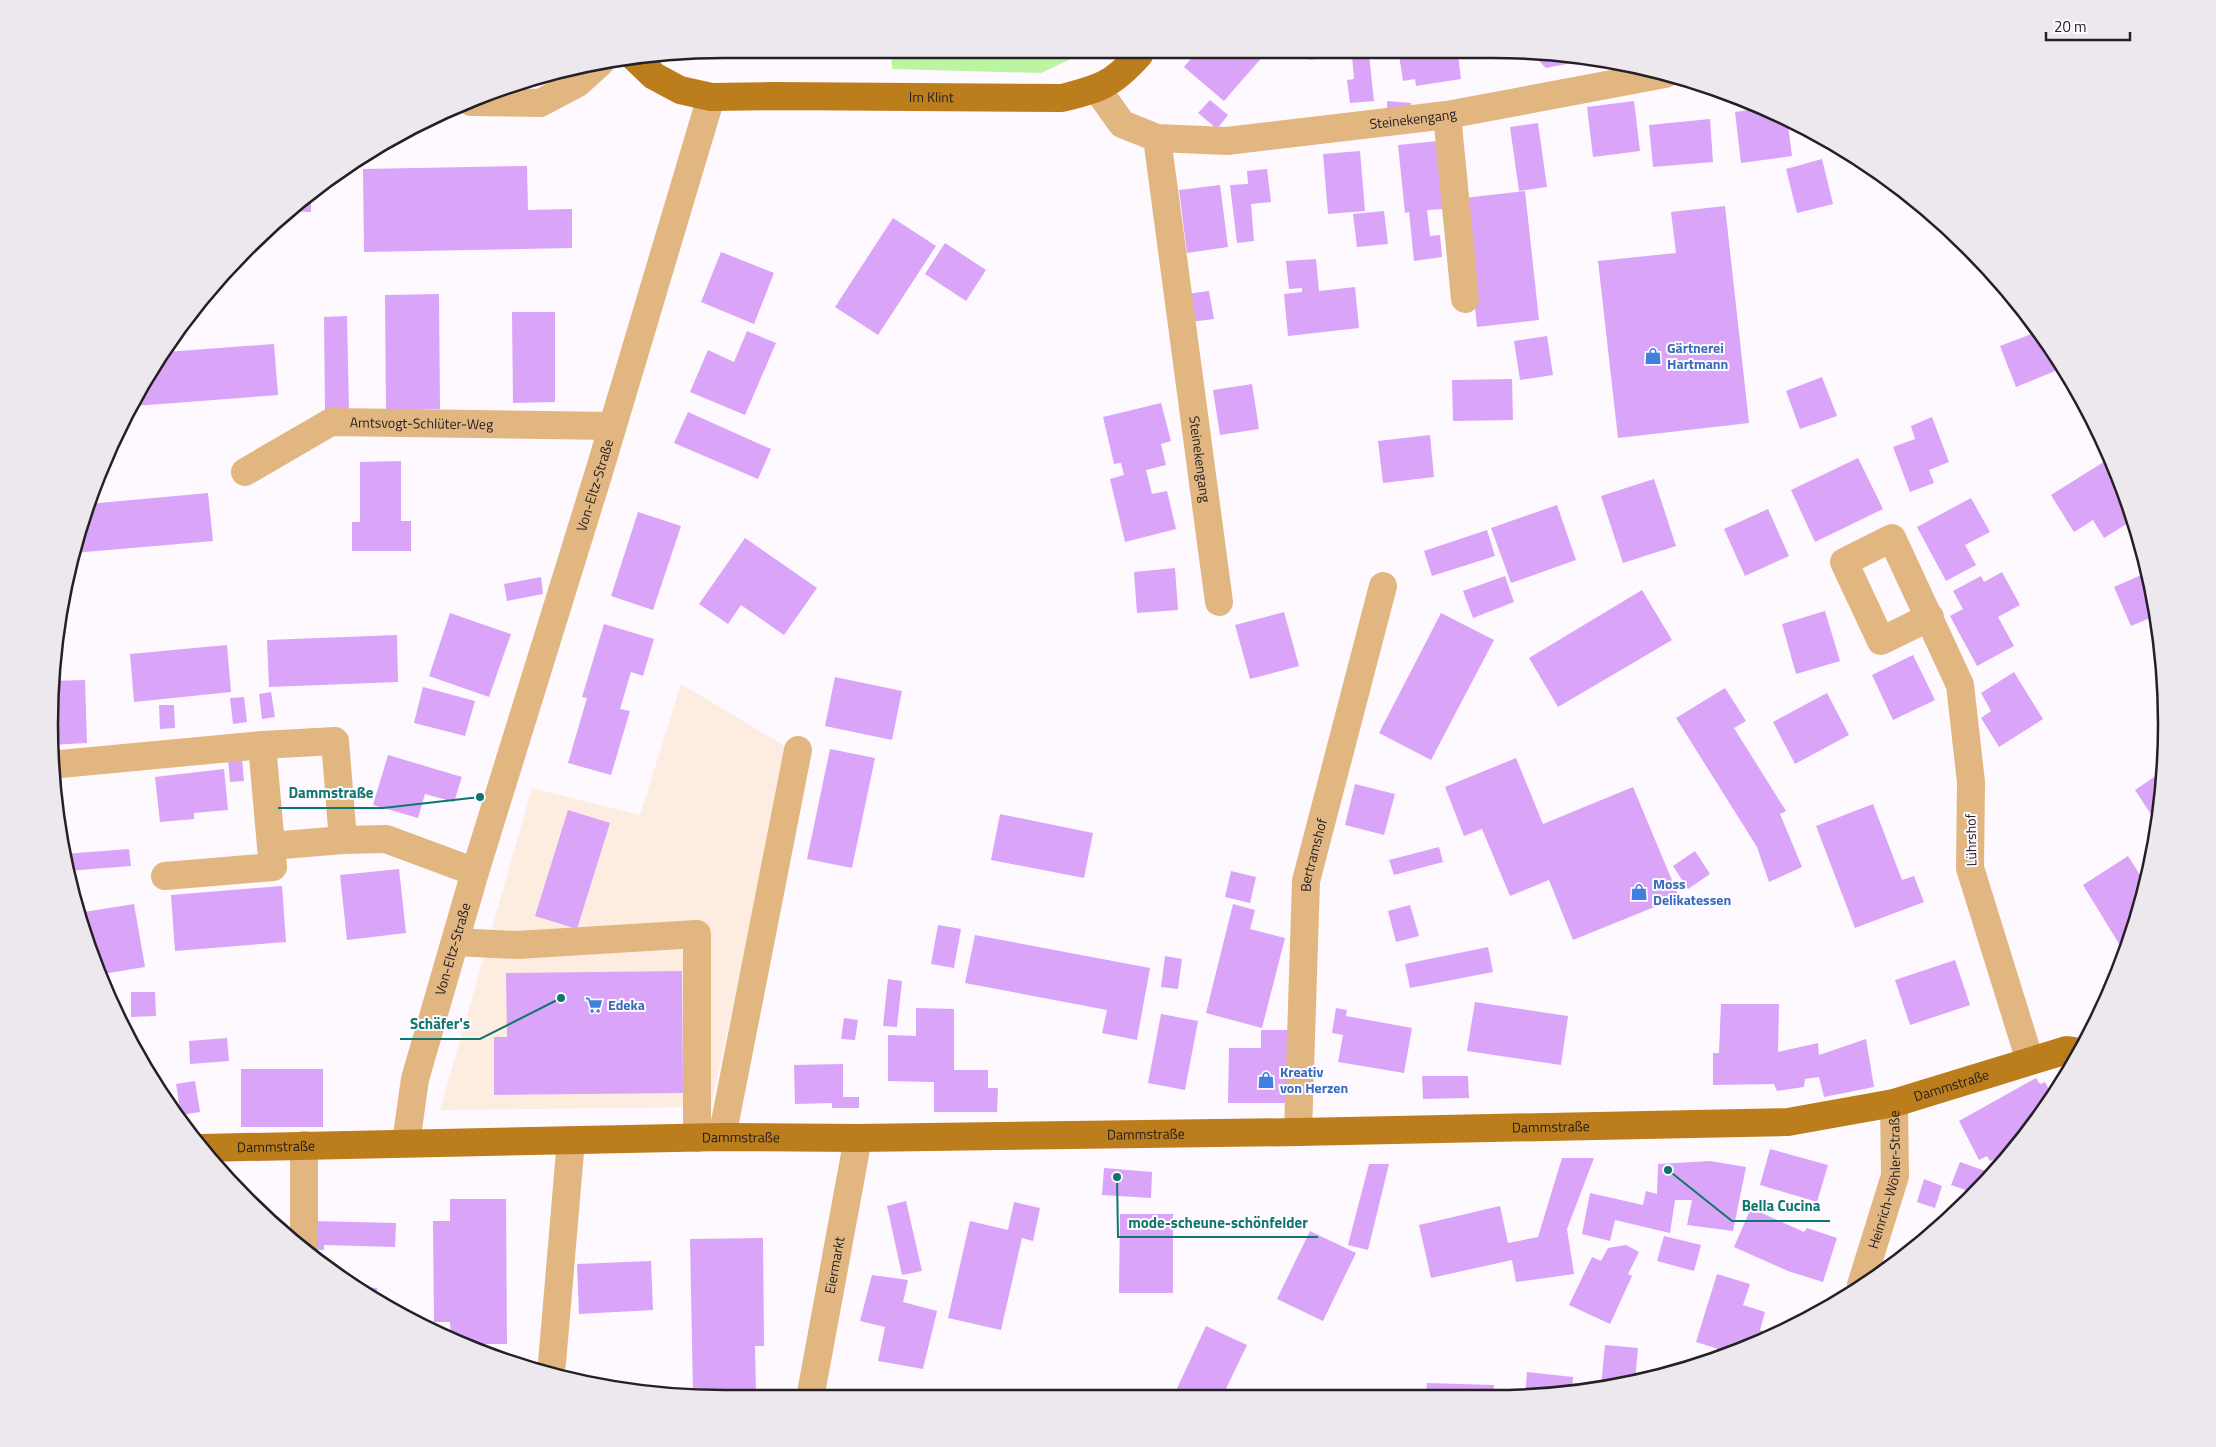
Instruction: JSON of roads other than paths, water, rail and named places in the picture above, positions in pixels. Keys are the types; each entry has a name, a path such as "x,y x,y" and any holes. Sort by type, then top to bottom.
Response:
{"main road":[{"name":"Im Klint","path":"640,63 654,76 680,90 711,97 1062,98 1097,89 1121,74 1136,58"},
{"name":"Dammstraße","path":"210,1148 710,1137 858,1138 1298,1132 1788,1122 1894,1104 2073,1049"}],"street":[{"path":"484,102 540,103 578,83 592,71"},
{"name":"Steinekengang","path":"1097,89 1122,124 1157,138 1227,141 1447,116 1651,77"},
{"name":"Von-Eltz-Straße","path":"406,1143 415,1079 475,872 711,97"},
{"path":"1447,116 1464,299"},
{"name":"Steinekengang","path":"1157,138 1219,602"},
{"name":"Amtsvogt-Schlüter-Weg","path":"245,472 331,422 612,426"},
{"name":"Bertramshof","path":"1298,1132 1306,881 1383,586"},
{"name":"Lührshof","path":"1930,617 1960,685 1971,782 1970,868 2030,1061"},
{"path":"59,764 262,745 335,741 343,840"},
{"path":"165,876 273,867 262,745"},
{"path":"710,1137 798,750"},
{"path":"271,846 343,840 386,839 475,872"},
{"path":"455,942 517,945 697,934 710,1137"},
{"name":"Heinrich-Wöhler-Straße","path":"1862,1277 1895,1176 1894,1104"},
{"name":"Eiermarkt","path":"812,1390 858,1138"},
{"path":"552,1363 571,1140"},
{"path":"304,1145 304,1240"}],"place":[{"name":"Gärtnerei Hartmann","path":"1653,356"},
{"name":"Dammstraße","path":"480,797"},
{"name":"Moss Delikatessen","path":"1639,892"},
{"name":"Schäfer's","path":"561,998"},
{"name":"Edeka","path":"594,1005"},
{"name":"Kreativ von Herzen","path":"1266,1080"},
{"name":"Bella Cucina","path":"1668,1170"},
{"name":"mode-scheune-schönfelder","path":"1117,1177"}]}
